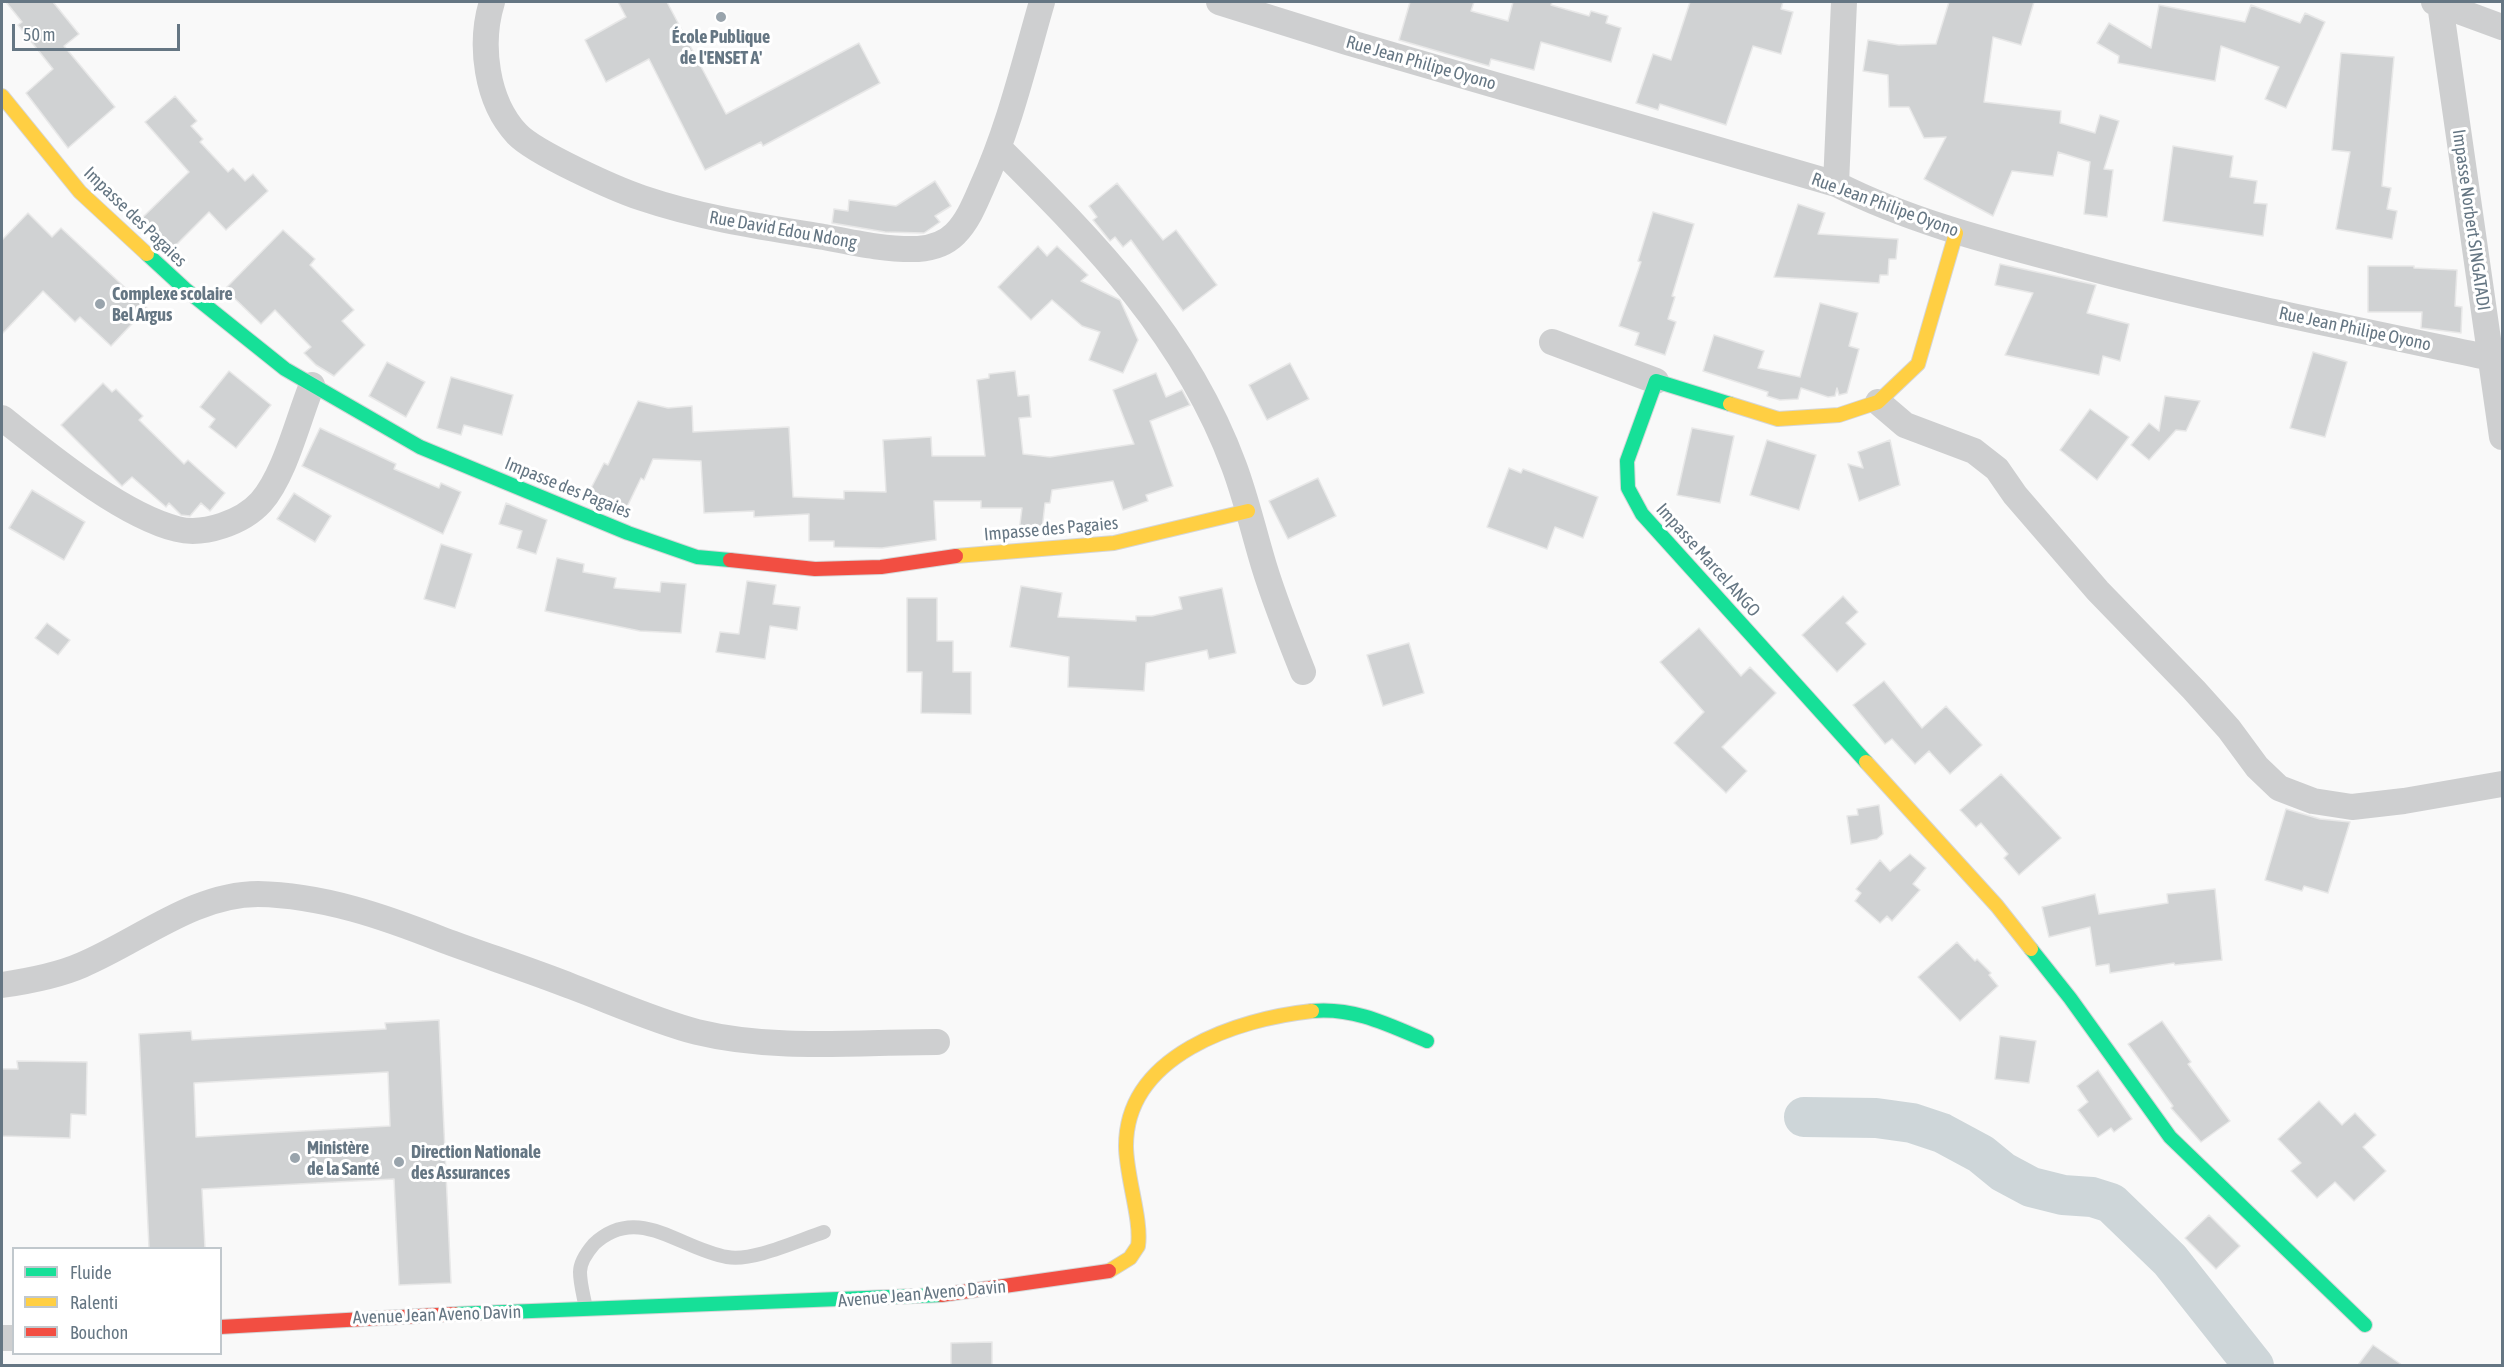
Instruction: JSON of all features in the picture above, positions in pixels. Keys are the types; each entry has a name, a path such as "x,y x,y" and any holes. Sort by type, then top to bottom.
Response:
{"street":[{"name":"Rue David Edou Ndong","path":"492,2 488,16 486,53 490,79 504,118 519,136 610,185 672,207 707,217 894,248 939,245 955,234 967,218 999,148 1042,2"},
{"name":"Rue Jean Philipe Oyono","path":"1219,2 1347,42 1836,184 1868,200 1956,232 2216,300 2491,358"},
{"path":"1836,184 1845,2"},
{"path":"2437,3 2502,27"},
{"name":"Impasse Norbert SINGATADI","path":"2437,3 2502,437"},
{"name":"Impasse des Pagaies","path":"2,96 75,185 106,216 185,289 245,339 312,385 420,447 628,533 697,557 815,569 881,567 961,555 1114,543 1248,511"},
{"path":"999,148 1114,267 1164,331 1234,465 1272,590 1303,672"},
{"path":"1552,342 1656,381 1778,419 1839,415 1878,402 1918,364 1956,232"},
{"name":"Impasse Marcel ANGO","path":"1656,381 1627,460 1628,488 1642,514 1997,906 2070,998 2170,1137 2216,1184 2365,1325"},
{"path":"2,418 123,506 146,519 180,530 213,528 240,518 261,502 285,454 312,385"},
{"path":"1878,402 1905,424 1974,451 1997,469 2015,495 2098,591 2179,674 2229,729 2257,767 2278,788 2313,801 2352,807 2502,784"},
{"path":"2,985 51,976 80,966 206,903 243,895 260,894 309,900 385,917 612,1002 695,1031 722,1037 768,1044 937,1042"},
{"name":"Avenue Jean Aveno Davin","path":"222,1327 586,1309 728,1306 935,1296 1107,1272 1129,1261 1139,1238 1128,1159 1128,1130 1132,1107 1146,1084 1174,1057 1211,1037 1292,1012 1315,1010 1339,1010 1363,1016 1427,1041"}],"lane":[{"path":"586,1309 579,1270 588,1251 606,1234 628,1226 646,1228 727,1258 746,1258 825,1232"}],"building":[{"path":"6,2 53,2 79,34 64,46 115,107 68,148 26,93 53,69 18,25 22,22"},
{"path":"618,2 667,2 726,114 859,43 880,83 763,146 761,142 705,170 649,59 606,82 585,40 626,17"},
{"path":"1410,2 1474,2 1471,11 1508,21 1513,2 1552,2 1551,5 1589,16 1591,11 1608,16 1606,23 1621,28 1611,62 1541,42 1534,70 1491,59 1489,66 1399,40"},
{"path":"1690,2 1783,2 1781,9 1793,12 1781,54 1753,46 1726,125 1660,104 1658,110 1636,103 1653,54 1671,60"},
{"path":"1949,2 2034,2 2021,45 1993,37 1984,102 2061,111 2060,123 2095,133 2100,115 2119,121 2104,169 2113,170 2107,217 2084,214 2090,162 2058,152 2053,176 2012,171 1993,216 1924,179 1946,137 1924,138 1909,107 1889,107 1888,75 1863,71 1868,40 1899,45 1936,44"},
{"path":"2159,5 2245,22 2251,5 2300,23 2305,13 2325,22 2286,108 2265,99 2279,67 2221,46 2215,81 2118,63 2119,56 2097,43 2109,23 2151,48"},
{"path":"2341,53 2394,57 2382,186 2391,188 2387,209 2397,211 2392,239 2336,229 2350,152 2332,150"},
{"path":"175,96 197,121 191,126 203,139 200,142 228,172 233,168 245,181 253,174 268,191 226,230 209,212 171,250 139,221 189,172 145,122"},
{"path":"2173,146 2233,156 2230,177 2257,181 2254,203 2267,204 2263,236 2163,221"},
{"path":"935,181 951,206 935,216 940,222 924,233 885,232 832,223 834,209 848,211 849,200 896,206"},
{"path":"1117,183 1163,240 1176,230 1217,285 1183,311 1131,240 1123,247 1115,237 1110,241 1093,220 1097,217 1089,206"},
{"path":"1798,204 1825,213 1818,234 1898,239 1896,259 1889,259 1888,275 1880,275 1879,283 1774,277"},
{"path":"1653,212 1694,224 1672,296 1675,297 1668,319 1676,322 1665,355 1635,345 1639,333 1619,326 1641,262 1638,261"},
{"path":"28,213 52,237 61,228 147,308 111,346 80,317 75,322 43,291 2,334 2,240"},
{"path":"283,230 315,259 310,265 354,310 342,321 365,345 334,376 316,365 304,353 311,347 275,310 261,324 225,289"},
{"path":"1038,246 1047,256 1057,246 1088,275 1081,281 1120,300 1138,340 1123,373 1089,360 1100,332 1082,326 1052,300 1031,320 998,287"},
{"path":"2000,264 2096,285 2087,313 2129,324 2120,361 2103,356 2099,375 2005,355 2033,293 1995,285"},
{"path":"2368,266 2414,266 2414,268 2457,270 2455,306 2462,307 2461,333 2421,328 2422,312 2368,312"},
{"path":"1820,303 1858,313 1849,346 1859,349 1847,393 1839,395 1837,388 1835,396 1828,397 1801,388 1798,399 1780,400 1767,396 1768,392 1703,371 1714,335 1764,351 1758,368 1800,377"},
{"path":"2313,352 2347,362 2325,437 2290,428"},
{"path":"387,362 425,382 406,417 369,396"},
{"path":"1290,363 1309,399 1267,420 1249,385"},
{"path":"229,371 271,405 236,448 209,427 215,419 200,407"},
{"path":"1015,371 1018,396 1029,395 1031,417 1019,418 1023,454 1050,457 1134,444 1113,390 1156,373 1166,397 1182,390 1190,405 1150,421 1173,486 1146,495 1148,501 1123,510 1113,481 1052,490 1050,503 1045,503 1042,530 1019,532 1022,508 981,508 981,501 934,501 936,540 882,548 834,547 834,541 809,541 809,514 754,517 754,511 704,513 701,461 653,459 644,480 641,478 625,511 587,496 604,463 608,465 638,401 668,408 692,406 693,432 789,427 793,497 844,499 844,491 886,492 883,440 931,437 932,456 985,456 977,380 989,378 989,374"},
{"path":"451,377 513,395 502,435 464,425 461,435 437,428"},
{"path":"103,383 112,392 116,389 143,416 139,420 184,464 188,460 225,493 210,511 201,503 190,516 181,515 169,503 166,507 132,477 122,486 61,425"},
{"path":"2165,396 2200,401 2186,431 2176,430 2149,460 2131,445 2149,423 2159,431"},
{"path":"2090,409 2129,437 2097,480 2060,450"},
{"path":"320,428 396,464 394,469 439,488 441,483 461,492 443,534 302,466"},
{"path":"1692,428 1734,436 1720,503 1677,495"},
{"path":"1767,440 1816,455 1799,510 1750,495"},
{"path":"1890,440 1900,485 1859,501 1848,464 1863,468 1858,452"},
{"path":"1509,468 1521,473 1523,469 1598,497 1583,538 1555,527 1547,549 1487,527"},
{"path":"1318,478 1336,516 1288,539 1269,501"},
{"path":"32,490 85,522 64,560 9,528"},
{"path":"294,493 331,516 315,542 277,519"},
{"path":"506,503 547,520 536,554 517,548 522,531 499,524"},
{"path":"441,544 472,554 455,608 424,599"},
{"path":"557,558 584,564 583,572 616,578 614,588 660,592 661,582 686,584 681,633 640,631 545,611"},
{"path":"747,581 776,585 773,604 800,607 797,630 770,626 765,659 716,652 720,632 739,634"},
{"path":"1021,586 1062,593 1058,617 1136,621 1136,616 1152,616 1182,609 1179,597 1222,588 1236,653 1209,659 1207,650 1146,663 1144,691 1068,687 1069,657 1010,647"},
{"path":"1843,596 1858,612 1846,623 1866,644 1837,672 1802,635"},
{"path":"907,598 937,598 937,641 953,641 953,672 971,672 971,714 921,713 922,672 907,672"},
{"path":"47,623 70,640 58,655 35,638"},
{"path":"1699,628 1741,676 1750,667 1776,693 1722,747 1747,771 1726,793 1674,743 1704,712 1660,662"},
{"path":"1409,643 1424,693 1383,706 1367,655"},
{"path":"1884,681 1922,728 1946,706 1982,745 1950,774 1929,751 1915,764 1892,739 1885,744 1853,705"},
{"path":"2001,774 2061,838 2019,875 2004,858 2008,854 1981,823 1976,827 1960,810"},
{"path":"1879,805 1883,834 1877,839 1851,844 1847,816 1858,815 1857,809"},
{"path":"2286,809 2320,819 2350,822 2328,893 2304,886 2302,891 2265,880"},
{"path":"1910,854 1926,868 1913,884 1920,890 1892,921 1887,916 1880,923 1855,901 1861,893 1856,889 1880,860 1890,871"},
{"path":"2215,889 2222,960 2175,965 2174,963 2110,973 2109,964 2096,966 2090,927 2049,937 2042,907 2095,894 2099,914 2168,903 2167,894"},
{"path":"1957,942 1975,961 1977,959 1991,973 1989,975 1998,986 1960,1021 1918,977"},
{"name":"Ministère de la Santé","path":"439,1020 451,1283 399,1285 394,1179 202,1189 205,1247 149,1247 139,1034 191,1031 192,1040 386,1029 385,1023","holes":["388,1072 390,1126 196,1137 194,1083"]},
{"path":"2162,1021 2191,1062 2188,1064 2230,1121 2201,1142 2171,1108 2173,1106 2128,1044"},
{"path":"2000,1036 2036,1041 2029,1083 1995,1079"},
{"path":"17,1061 87,1062 86,1115 71,1114 70,1138 2,1136 2,1069 18,1069"},
{"path":"2098,1070 2132,1119 2114,1132 2111,1128 2098,1137 2078,1110 2088,1102 2077,1086"},
{"path":"2319,1101 2342,1125 2355,1113 2376,1135 2363,1147 2386,1171 2354,1201 2335,1182 2317,1198 2291,1171 2301,1163 2278,1139"},
{"path":"2209,1215 2240,1246 2216,1269 2185,1238"},
{"path":"992,1342 992,1365 951,1365 951,1343"},
{"path":"2373,1345 2402,1365 2358,1365"}],"waterway":[{"path":"1804,1117 1876,1118 1912,1123 1942,1133 1981,1154 2003,1172 2031,1187 2063,1195 2092,1197 2111,1203 2170,1260 2254,1366"}],"traffic: fast":[{"path":"147,254 185,289 285,369 420,447 628,533 697,557 730,560"},
{"path":"1730,404 1656,381 1627,461 1628,488 1642,514 1866,762"},
{"path":"2031,949 2070,998 2170,1137 2365,1325"},
{"path":"1312,1011 1327,1010 1371,1018 1427,1041"},
{"path":"455,1314 941,1295"}],"traffic: slow":[{"path":"2,96 80,192 147,254"},
{"path":"1730,404 1778,419 1839,415 1878,402 1918,364 1956,233"},
{"path":"956,556 1114,543 1248,511"},
{"path":"1866,762 1997,906 2031,949"},
{"path":"1109,1271 1130,1258 1138,1246 1138,1224 1128,1171 1126,1146 1131,1114 1145,1088 1165,1065 1191,1047 1220,1033 1282,1015 1312,1011"}],"traffic: jam":[{"path":"730,560 815,569 881,567 956,556"},
{"path":"941,1295 1109,1271"},
{"path":"222,1327 455,1314"}],"place":[{"name":"École Publique de l'ENSET A'","path":"721,17"},
{"name":"Complexe scolaire Bel Argus","path":"100,304"},
{"name":"Ministère de la Santé","path":"295,1158"},
{"name":"Direction Nationale des Assurances","path":"399,1162"}]}
